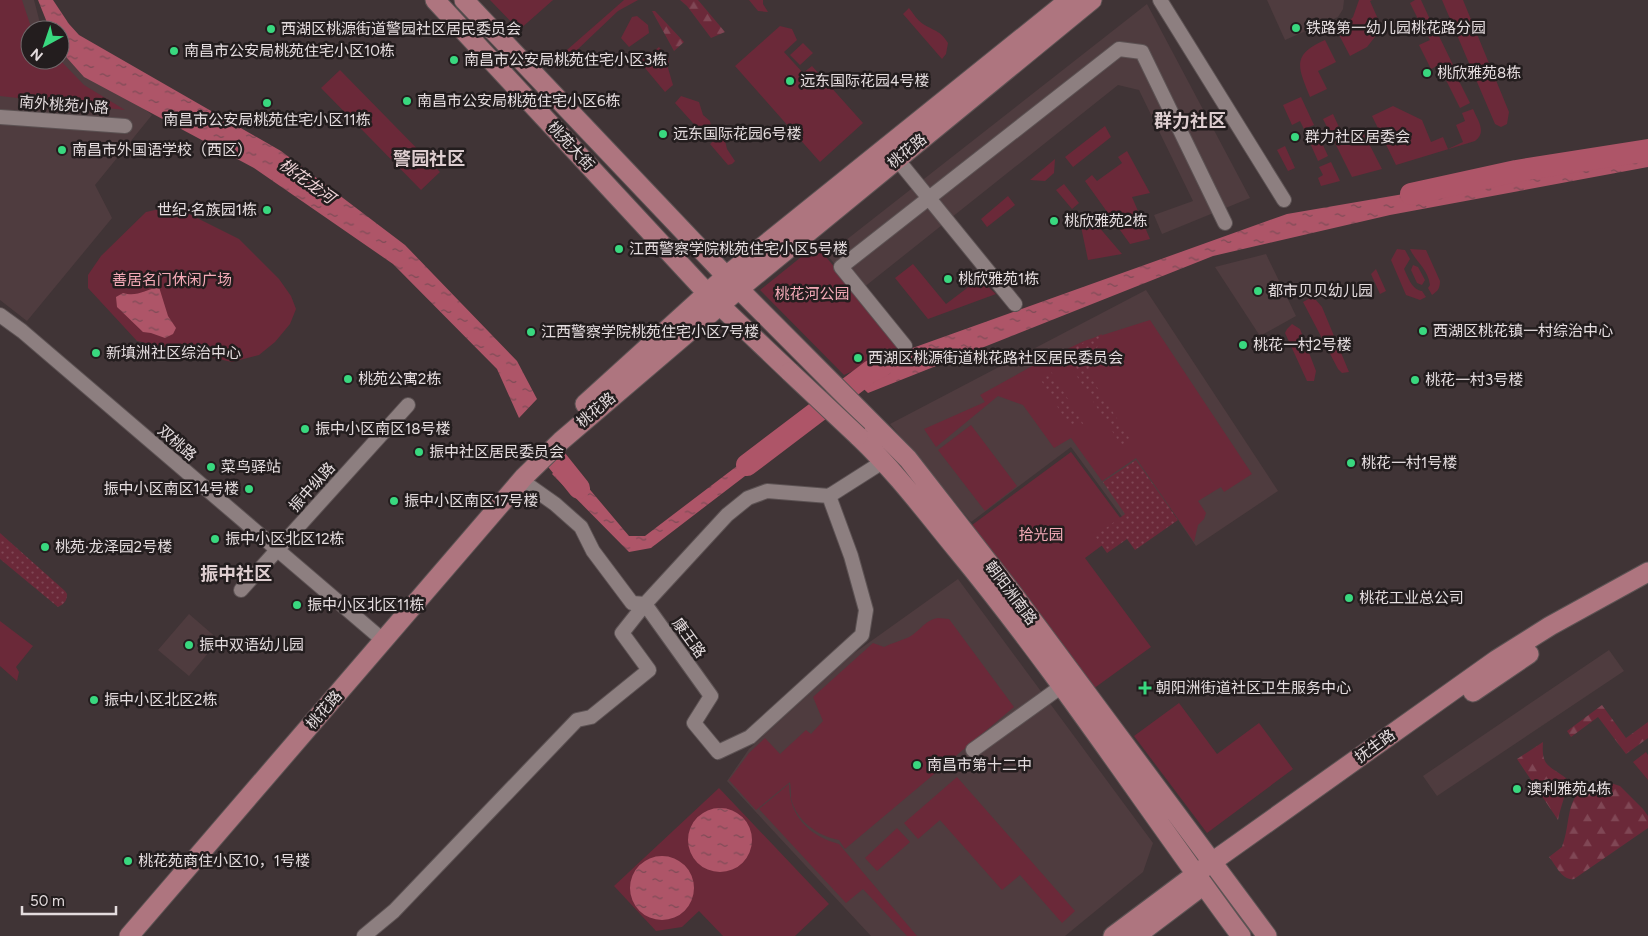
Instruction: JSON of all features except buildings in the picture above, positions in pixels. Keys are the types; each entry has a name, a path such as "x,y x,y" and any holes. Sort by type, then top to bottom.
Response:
{"main road":[{"name":"桃苑大街","path":"435,0 714,299"},
{"name":"桃苑大街","path":"464,0 732,283"},
{"name":"桃花路","path":"129,936 521,480 560,441 732,283 1069,0"},
{"name":"桃花路","path":"732,283 897,159 1092,0"},
{"name":"朝阳洲南路","path":"732,283 908,459 1013,594 1267,936"},
{"name":"桃花路","path":"118,936 530,454 714,299"},
{"name":"朝阳洲南路","path":"714,299 884,461 998,599 1103,742 1241,936"},
{"name":"抚生路","path":"1113,936 1200,880 1496,660 1550,626 1648,572"},
{"name":"抚生路","path":"1216,868 1521,659 1618,601 1648,586"},
{"name":"抚生路","path":"1136,936 1200,880"}],"street":[{"path":"1160,0 1284,200"},
{"path":"905,346 841,267 1119,49 1142,52 1225,223"},
{"name":"南外桃苑小路","path":"0,117 125,126"},
{"path":"897,159 1015,304"},
{"name":"双桃路","path":"0,316 22,331 377,635"},
{"name":"振中纵路","path":"241,590 408,405"},
{"path":"364,936 394,911 577,720 591,717 649,670 622,633 645,604 727,515 748,498 768,491 829,496 884,461"},
{"path":"521,480 555,504 581,527 593,551 632,603 645,604"},
{"name":"康王路","path":"645,604 711,696 694,723 718,752 750,737 862,635 866,610 829,496"},
{"path":"973,750 1062,686"}],"shaded area":[{"name":"南昌市外国语学校（西区）","path":"0,0 34,0 39,20 20,20 20,70 70,70 70,50 152,115 95,185 112,218 27,321 0,300"},
{"name":"铁路第一幼儿园桃花路分园","path":"1267,0 1344,0 1343,9 1338,17 1285,40"},
{"path":"1147,4 1250,198 1162,234 1154,215 1193,201 1139,90 1118,85 858,292 827,255"},
{"name":"都市贝贝幼儿园","path":"1266,254 1296,316 1260,336 1215,267"},
{"path":"1146,290 1278,491 1196,546 1170,508 1134,533 1071,447 971,522 890,424"},
{"name":"南昌市第十二中","path":"958,579 1153,843 1143,872 1065,936 871,936 727,781 749,749 853,654"},
{"name":"振中双语幼儿园","path":"189,614 219,640 189,676 158,650"},
{"path":"1609,650 1624,671 1437,796 1423,776"}],"green space":[{"path":"0,0 22,0 29,20 20,20 20,70 70,70 84,85 125,110 0,96"},
{"path":"490,0 553,0 519,30"},
{"path":"624,0 638,0 618,11 557,69 551,64"},
{"path":"680,0 698,0 725,32 711,38 687,6"},
{"path":"749,0 763,0 763,4 768,12 758,11"},
{"path":"1359,0 1372,0 1370,1 1382,28 1367,47 1350,56 1338,33 1353,17"},
{"path":"1415,0 1421,0 1433,26 1424,31 1410,3"},
{"path":"1442,0 1463,0 1509,112 1507,124 1501,127 1495,124"},
{"path":"909,8 921,22 939,33 948,43 946,54 942,59 903,14"},
{"path":"652,11 655,11 684,42 674,51"},
{"path":"637,16 648,25 649,33 629,47 621,38 632,17"},
{"path":"780,26 792,29 797,40 784,52 803,73 812,66 863,123 820,162 735,66"},
{"path":"1437,32 1455,69 1444,75 1439,65 1431,69 1419,45 1430,40 1428,36"},
{"path":"1325,40 1336,62 1318,71 1327,89 1310,97 1302,78 1300,63 1307,51"},
{"path":"803,43 813,53 800,65 790,55"},
{"path":"659,47 669,59 668,68 673,85 665,92 640,62"},
{"path":"340,70 440,172 421,190 321,88"},
{"path":"1456,75 1470,103 1460,108 1446,80"},
{"path":"681,96 699,102 703,115 710,121 711,126 708,130 701,132 675,103"},
{"path":"1301,97 1314,125 1304,129 1300,121 1292,125 1283,105"},
{"path":"1393,106 1422,120 1431,142 1443,137 1448,149 1463,142 1456,125 1465,121 1462,113 1473,109 1481,130 1479,138 1475,141 1396,165 1372,116"},
{"path":"1333,114 1343,136 1361,128 1382,169 1352,177 1323,119"},
{"path":"1105,126 1111,137 1073,167 1065,157"},
{"path":"1316,130 1328,156 1318,161 1306,134"},
{"path":"723,132 727,149 735,161 728,165 710,144"},
{"path":"1285,146 1295,168 1288,171 1277,150"},
{"path":"1127,151 1150,193 1132,197 1150,239 1130,244 1085,181 1092,175 1097,181 1122,163 1118,157"},
{"path":"1055,159 1054,173 1045,181 1030,180"},
{"path":"1331,162 1340,181 1321,186 1318,178 1323,175 1319,167"},
{"path":"1064,184 1079,203 1072,209 1056,190"},
{"path":"1008,196 1015,205 987,227 981,219"},
{"name":"善居名门休闲广场","path":"173,206 239,239 279,279 291,296 296,309 290,324 275,342 259,355 232,362 137,341 88,288 88,275 101,256 146,212"},
{"path":"1086,212 1122,254 1088,260 1079,217"},
{"name":"桃花河公园","path":"816,245 903,349 844,375 760,290"},
{"path":"1397,249 1405,250 1410,259 1404,269 1413,286 1422,291 1426,297 1420,300 1406,295 1391,260"},
{"path":"1410,249 1426,250 1440,281 1440,286 1432,295 1428,288 1430,285 1427,274"},
{"path":"913,264 946,304 979,279 996,294 928,319 895,278"},
{"path":"1413,265 1418,267 1425,280 1422,285 1417,283 1411,270"},
{"path":"1376,269 1386,291 1380,294 1371,274"},
{"path":"1310,298 1316,300 1322,307 1349,372 1342,373 1338,369 1303,302"},
{"path":"1150,320 1252,474 1224,492 1221,487 1198,501 1206,513 1204,519 1198,525 1194,542 1136,458 1102,481 1071,438 1054,448 1023,405 998,396 936,447 924,429 985,402 980,395 1036,364 1084,341"},
{"path":"1292,324 1300,329 1316,371 1314,381 1307,381 1285,333"},
{"path":"1102,334 1088,373 1130,439 1123,448 1062,353"},
{"path":"1050,370 1084,425 1070,427 1039,377"},
{"path":"971,425 1017,486 985,511 938,450"},
{"name":"拾光园","path":"1071,452 1127,527 1085,558 1151,647 1093,689 972,525"},
{"path":"1136,460 1178,520 1135,550 1127,539 1107,553 1095,536 1125,514 1103,482"},
{"path":"0,533 65,591 67,596 63,603 58,607 0,559"},
{"path":"938,618 949,619 1014,707 845,849 839,840 815,831 803,820 791,798 790,782 756,810 729,780 749,753 765,738 780,754 806,730 811,734 823,721 813,697 873,643 884,647 911,636 929,621"},
{"path":"0,621 33,646 16,667 19,672 17,681 0,666"},
{"path":"1179,703 1217,754 1259,723 1293,769 1207,833 1134,736"},
{"path":"1602,705 1626,738 1648,722 1648,738 1626,754 1598,717 1571,737 1567,731"},
{"path":"1543,742 1545,761 1551,768 1567,779 1558,820 1517,759"},
{"path":"1646,752 1648,755 1648,780 1633,762"},
{"path":"957,777 1075,911 1062,923 1020,875 1002,890 940,820 918,839 904,823"},
{"path":"1601,780 1620,786 1643,809 1648,816 1648,828 1574,879 1566,878 1549,857 1562,847 1574,799 1580,791"},
{"path":"789,784 793,806 803,823 819,836 839,844 917,936 907,936 863,889 846,903 759,809"},
{"path":"719,788 829,904 795,936 723,936 699,911 682,927 656,931 614,886"},
{"path":"897,828 910,842 877,871 865,858"}],"water":[{"path":"38,0 53,0 66,20 46,20"},
{"name":"桃花龙河","path":"70,25 79,35 281,151 405,245 517,361 537,399 519,418 497,369 393,264 254,168 84,77 70,61"},
{"path":"1648,152 1648,167 1390,215 1213,256 868,393 851,377 865,365 1287,214"},
{"path":"159,287 168,316 176,328 173,334 165,338 143,332 117,307 116,297 123,293 137,294"},
{"path":"766,444 775,453 651,548 629,552 552,474 565,460 629,536 645,536"},
{"path":"714,808 726,808 743,817 750,828 752,840 750,852 743,863 726,872 714,872 702,867 693,858 688,846 688,834 693,822 702,813"},
{"path":"656,856 668,856 685,865 692,876 694,888 692,900 685,911 668,920 656,920 644,915 635,906 630,894 630,882 635,870 644,861"}],"waterway":[{"path":"1411,194 1516,171 1648,150"},
{"path":"747,465 871,371 882,366"},
{"path":"555,458 579,488"}],"place":[{"name":"铁路第一幼儿园桃花路分园","path":"1296,28"},
{"name":"西湖区桃源街道警园社区居民委员会","path":"271,29"},
{"name":"南昌市公安局桃苑住宅小区10栋","path":"174,51"},
{"name":"南昌市公安局桃苑住宅小区3栋","path":"454,60"},
{"name":"桃欣雅苑8栋","path":"1427,73"},
{"name":"远东国际花园4号楼","path":"790,81"},
{"name":"南昌市公安局桃苑住宅小区6栋","path":"407,101"},
{"name":"南昌市公安局桃苑住宅小区11栋","path":"267,103"},
{"name":"远东国际花园6号楼","path":"663,134"},
{"name":"群力社区居委会","path":"1295,137"},
{"name":"南昌市外国语学校（西区）","path":"62,150"},
{"name":"世纪·名族园1栋","path":"267,210"},
{"name":"桃欣雅苑2栋","path":"1054,221"},
{"name":"江西警察学院桃苑住宅小区5号楼","path":"619,249"},
{"name":"桃欣雅苑1栋","path":"948,279"},
{"name":"都市贝贝幼儿园","path":"1258,291"},
{"name":"西湖区桃花镇一村综治中心","path":"1423,331"},
{"name":"江西警察学院桃苑住宅小区7号楼","path":"531,332"},
{"name":"桃花一村2号楼","path":"1243,345"},
{"name":"新填洲社区综治中心","path":"96,353"},
{"name":"西湖区桃源街道桃花路社区居民委员会","path":"858,358"},
{"name":"桃苑公寓2栋","path":"348,379"},
{"name":"桃花一村3号楼","path":"1415,380"},
{"name":"振中小区南区18号楼","path":"305,429"},
{"name":"振中社区居民委员会","path":"419,452"},
{"name":"桃花一村1号楼","path":"1351,463"},
{"name":"菜鸟驿站","path":"211,467"},
{"name":"振中小区南区14号楼","path":"249,489"},
{"name":"振中小区南区17号楼","path":"394,501"},
{"name":"振中小区北区12栋","path":"215,539"},
{"name":"桃苑·龙泽园2号楼","path":"45,547"},
{"name":"桃花工业总公司","path":"1349,598"},
{"name":"振中小区北区11栋","path":"297,605"},
{"name":"振中双语幼儿园","path":"189,645"},
{"name":"朝阳洲街道社区卫生服务中心","path":"1145,688"},
{"name":"振中小区北区2栋","path":"94,700"},
{"name":"南昌市第十二中","path":"917,765"},
{"name":"澳利雅苑4栋","path":"1517,789"},
{"name":"桃花苑商住小区10，1号楼","path":"128,861"}],"district":[{"name":"群力社区","path":"1190,121"},
{"name":"警园社区","path":"429,159"},
{"name":"振中社区","path":"236,574"}]}
